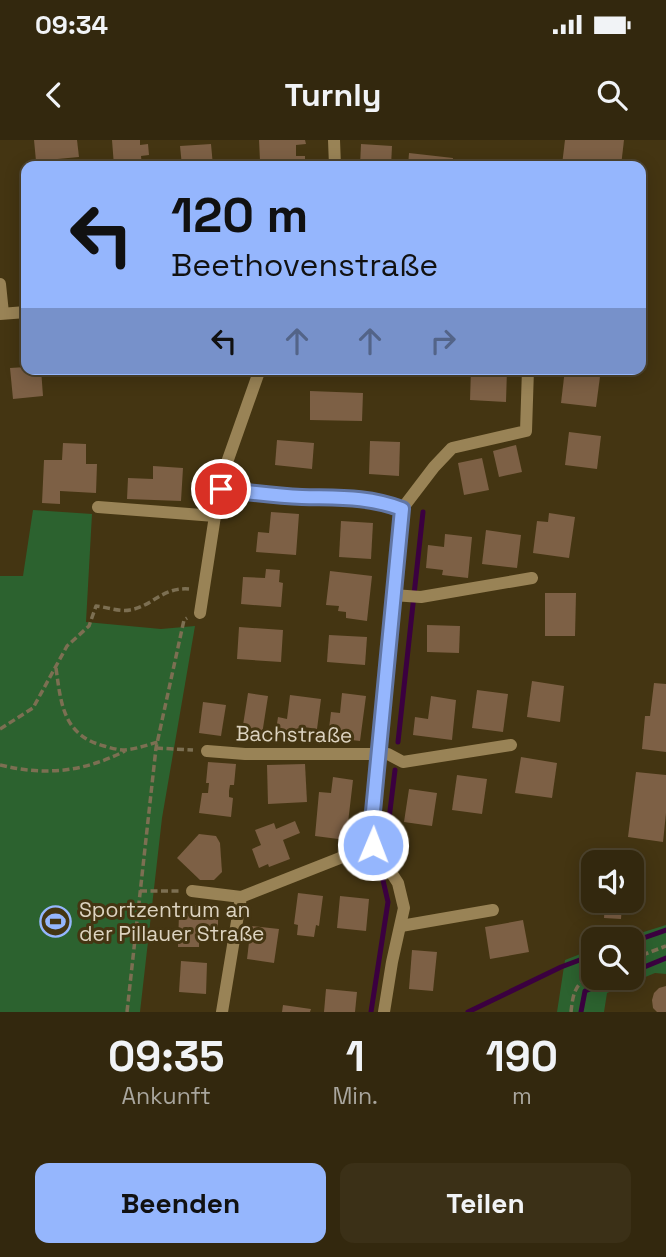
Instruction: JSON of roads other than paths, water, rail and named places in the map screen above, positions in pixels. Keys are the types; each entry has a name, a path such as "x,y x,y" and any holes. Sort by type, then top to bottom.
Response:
{"street":[{"path":"334,140 335,161"},
{"path":"0,284 1,314 21,312"},
{"path":"200,613 215,516 230,450 258,375"},
{"path":"384,1012 404,908 398,883 375,849 372,822 402,509 452,448 526,431 528,375"},
{"path":"221,489 262,494 357,497 402,509"},
{"path":"98,507 215,516"},
{"path":"393,595 414,597 532,578"},
{"name":"Bachstraße","path":"207,751 245,754 388,754 403,762 511,744"},
{"path":"192,891 241,897 375,849"},
{"path":"222,1012 241,897"},
{"path":"401,926 493,910"}],"waterway":[{"path":"398,742 423,512"},
{"path":"371,1012 388,902 382,876 395,770"},
{"path":"644,938 666,930"},
{"path":"644,967 666,958"},
{"path":"468,1012 581,960"},
{"path":"581,1012 587,990"}],"place":[{"name":"Sportzentrum an der Pillauer Straße","path":"56,921"}]}
